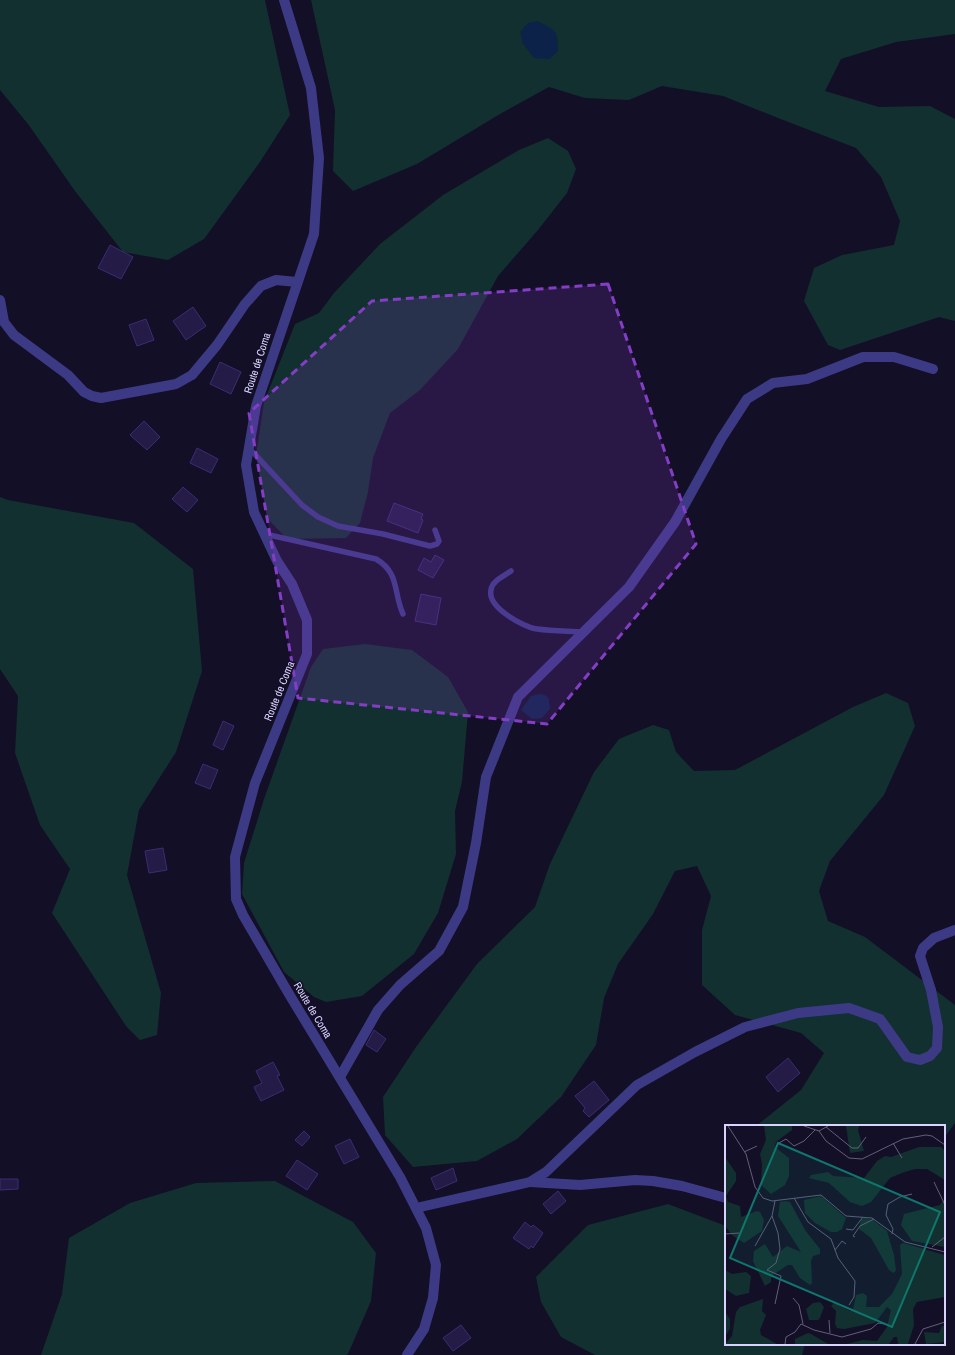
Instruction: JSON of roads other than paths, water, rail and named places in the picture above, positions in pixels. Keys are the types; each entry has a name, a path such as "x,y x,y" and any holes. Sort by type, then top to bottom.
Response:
{"street":[{"name":"Route de Coma","path":"284,0 311,88 319,158 314,234 256,406 246,465 254,512 277,561 292,584 307,620 307,654 255,783 235,857 236,899 243,915 400,1177 426,1228 436,1265 433,1298 424,1329 407,1355"},
{"path":"0,300 4,322 14,335 68,375 84,392 101,398 176,384 192,375 217,345 245,304 261,286 276,280 297,282"},
{"path":"340,1077 378,1010 400,985 439,951 463,907 476,843 486,777 518,697 629,587 675,522 721,439 747,399 773,383 807,379 863,357 894,357 933,369"},
{"path":"530,1182 546,1172 637,1086 695,1052 745,1027 798,1013 849,1008 880,1019 907,1057 920,1060 930,1056 937,1048 938,1027 931,990 920,956 923,948 934,938 955,930"},
{"path":"416,1208 530,1182 580,1185 636,1180 653,1181 682,1186 725,1198"}],"lane":[{"path":"249,448 302,505 318,516 338,526 382,534 430,546 437,544 439,541 435,530"},
{"path":"264,534 376,559 384,564 392,573 398,604 403,614"},
{"path":"511,572 496,582 491,589 491,599 500,609 515,620 535,629 583,632"}],"water":[{"path":"537,21 552,29 556,34 558,51 550,59 534,58 523,44 520,32 528,23"},
{"path":"539,694 545,695 548,698 550,709 542,718 532,719 521,710 531,696"}]}
